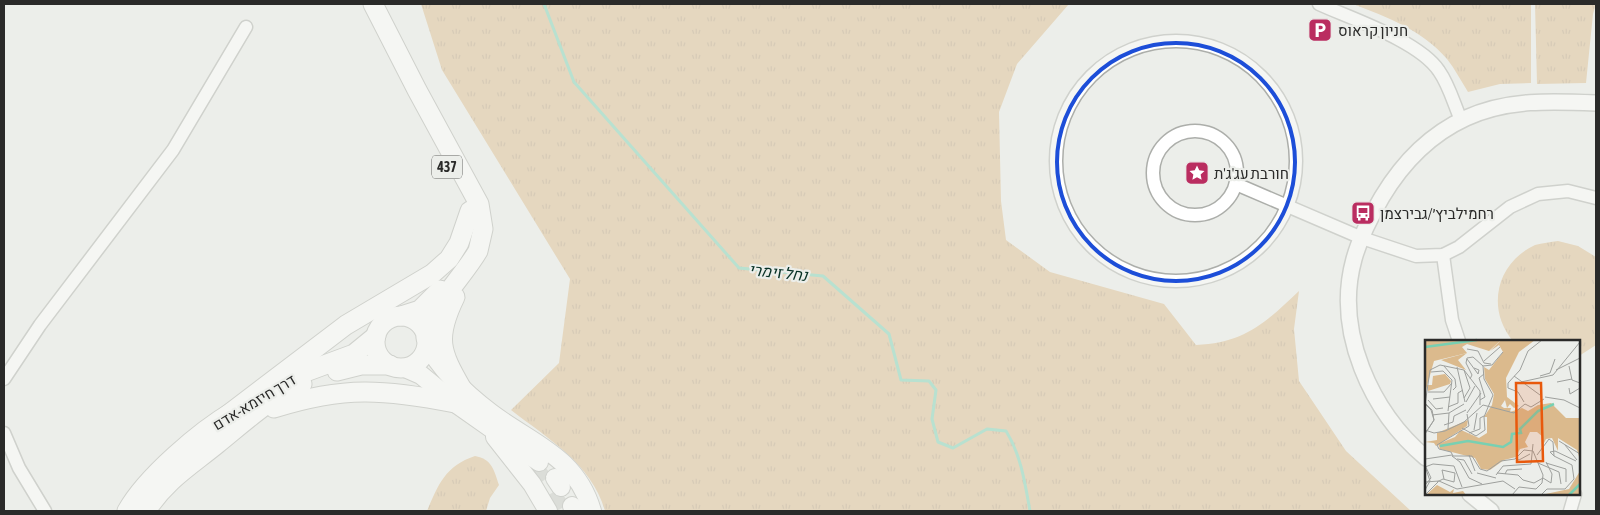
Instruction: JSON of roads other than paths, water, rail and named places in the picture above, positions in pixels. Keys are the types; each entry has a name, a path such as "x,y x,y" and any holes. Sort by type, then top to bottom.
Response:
{"main road":[{"name":"437","path":"360,4 406,96 465,198 470,212 470,243 454,274 420,310 402,316"},
{"name":"437","path":"373,4 479,204 482,240 471,264 437,308 429,323 426,341"},
{"path":"224,417 346,324 432,274 449,259 459,243 470,212"},
{"path":"458,396 443,354 443,326 471,264"},
{"path":"548,511 532,484 489,428 458,396 435,360 418,323 402,316 385,322 376,336 378,353 397,367 421,375 458,396 492,414 549,450 564,463 588,498 592,511"},
{"name":"דרך חיזמא-אדם","path":"128,511 137,493 151,478 224,417 300,374 337,362 354,354 376,336"},
{"path":"397,367 418,362 426,341"},
{"name":"דרך חיזמא-אדם","path":"146,511 156,496 177,474 252,416 295,387 353,367 397,367"},
{"path":"252,416 296,401 348,392 458,396"},
{"path":"489,428 536,464"}],"street":[{"path":"1319,4 1403,41 1427,58 1439,71 1461,120"},
{"path":"4,379 40,326 173,150 246,27"},
{"path":"1171,41 1191,42 1221,50 1255,71 1268,84 1289,122 1297,164 1287,207 1276,227 1259,248 1235,266 1210,277 1179,282 1149,278 1118,267 1096,251 1078,230 1065,207 1057,177 1056,155 1061,129 1073,100 1089,78 1112,59 1129,51 1153,43 1171,41"},
{"path":"1425,457 1398,430 1380,404 1364,376 1358,358 1350,322 1349,291 1354,259 1362,238 1382,197 1406,162 1435,135 1461,120 1490,109 1514,104 1596,103"},
{"path":"1192,131 1203,132 1214,135 1231,151 1236,163 1236,184 1226,201 1213,210 1206,213 1190,214 1179,212 1165,202 1160,194 1154,175 1155,162 1160,151 1173,137 1192,131"},
{"path":"1236,184 1362,238 1416,256 1443,255 1459,247 1510,207 1538,194 1568,191 1596,198"},
{"path":"1443,255 1452,320 1459,340"},
{"path":"4,433 19,468 45,511"},
{"path":"1471,495 1491,511"},
{"path":"1570,511 1575,495"}],"waterway":[{"name":"נחל זימרי","path":"544,4 574,82 739,268 823,276 889,334 901,380 929,381 936,390 932,419 938,442 953,448 987,429 1006,431 1019,459 1030,511"}],"tunnel":[{"path":"533,466 546,483"},
{"path":"552,493 562,511"}],"place":[{"name":"חניון קראוס","path":"1320,30"},
{"name":"חורבת עג'ג'ת","path":"1197,173"},
{"name":"רחמילביץ׳/גבירצמן","path":"1363,213"}]}
